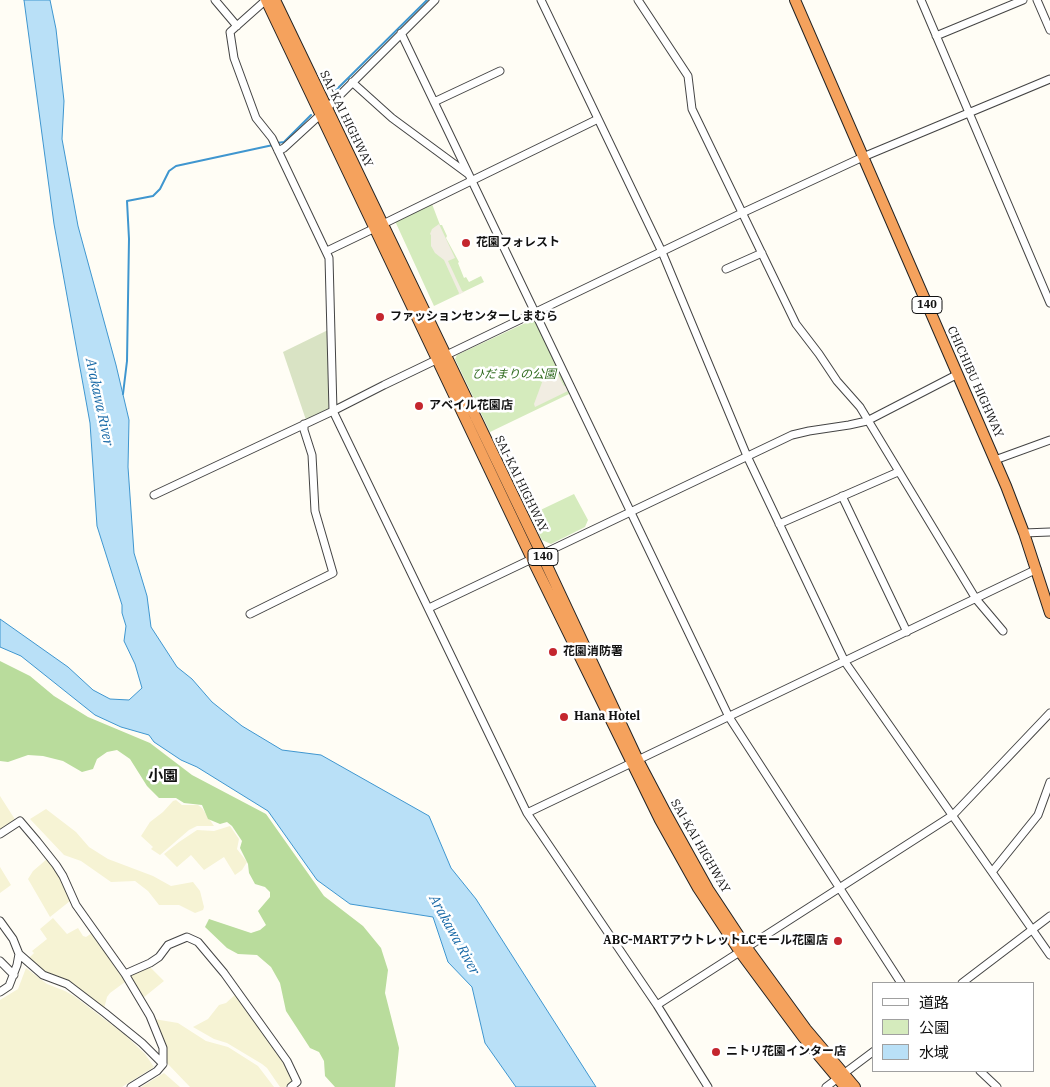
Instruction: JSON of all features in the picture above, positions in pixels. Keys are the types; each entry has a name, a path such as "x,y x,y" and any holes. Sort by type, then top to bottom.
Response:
{"highway":[{"name":"SAI-KAI HIGHWAY","path":"266,0 379,226 441,357 532,559 635,761 743,950 806,1029 838,1080 845,1087"},
{"name":"SAI-KAI HIGHWAY","path":"275,0 323,111"},
{"name":"CHICHIBU HIGHWAY","path":"795,0 995,460 1024,534 1050,613"},
{"name":"SAI-KAI HIGHWAY","path":"441,357 542,555 635,761"},
{"name":"SAI-KAI HIGHWAY","path":"838,1080 855,1087"}],"street":[{"path":"215,0 237,26"},
{"path":"266,0 230,32 234,58 256,118 276,146 329,258 333,411 527,813 657,1005 708,1087"},
{"path":"276,146 284,148 435,0"},
{"path":"540,0 662,252 747,456 845,662 1050,954"},
{"path":"638,0 688,76 692,109 796,324 837,382 860,407 976,598 1002,631"},
{"path":"921,0 1050,303"},
{"path":"936,36 1023,0"},
{"path":"1037,0 1050,30"},
{"path":"401,33 729,717 900,982"},
{"path":"434,102 500,71"},
{"path":"154,495 333,411 441,357 742,213 863,157 1050,79"},
{"path":"352,82 392,118 470,177"},
{"path":"327,251 379,226 470,177 598,120"},
{"path":"726,269 762,253"},
{"path":"429,608 792,435 867,421 958,374"},
{"path":"250,614 333,572 315,511 312,455 304,424"},
{"path":"995,460 1050,440"},
{"path":"779,524 898,472"},
{"path":"842,496 907,632"},
{"path":"1024,534 1050,532"},
{"path":"527,813 1036,569"},
{"path":"657,1005 952,815 1050,713"},
{"path":"992,872 1038,815 1050,782"},
{"path":"0,834 20,821 56,865 76,905 125,974 150,1016 163,1048 163,1064 157,1071 131,1087"},
{"path":"963,982 1050,916"},
{"path":"0,921 13,939 19,954 43,975 67,984 106,1013 142,1043 163,1064"},
{"path":"125,974 155,960 168,945 186,937 198,942 224,972 287,1061 297,1082 291,1087"},
{"path":"0,992 9,986 19,954"},
{"path":"0,961 14,975"},
{"path":"826,1087 838,1080 872,1053"},
{"path":"981,1072 996,1087"}],"shaded area":[{"path":"439,224 455,258 448,261 464,292 458,295 459,293 444,260 435,253 431,246 430,234 432,229"},
{"path":"558,375 564,386 567,385 570,390 535,407 534,404 544,377 550,378"},
{"path":"0,796 16,821 0,830"},
{"path":"176,800 182,805 198,805 214,826 197,826 189,830 160,855 151,849 153,847 141,836 150,822"},
{"path":"46,809 76,832 89,847 108,859 153,876 171,886 193,882 200,891 203,910 195,913 179,905 159,905 148,891 135,881 111,882 81,861 64,855 30,819"},
{"path":"230,826 239,839 237,849 247,862 242,870 235,875 224,857 204,870 191,855 177,867 164,854 197,830 214,831"},
{"path":"47,859 57,871 70,901 50,917 28,879 33,871"},
{"path":"0,867 11,885 0,893"},
{"path":"53,918 67,934 78,928 83,936 86,937 92,933 125,982 110,993 104,1009 50,976 29,958 34,953 32,951 47,939 40,929"},
{"path":"26,968 47,984 74,996 124,1034 145,1054 154,1067 122,1087 0,1087 0,1000 18,989"},
{"path":"151,968 164,981 143,998 130,974"},
{"path":"237,993 288,1066 294,1079 292,1083 285,1087 280,1087 262,1064 227,1043 214,1039 193,1027 208,1019 219,1005 226,1003"},
{"path":"154,1019 178,1023 206,1041 228,1047 258,1066 274,1087 190,1087 166,1062"},
{"path":"164,1073 180,1087 141,1087"}],"green space":[{"path":"432,204 440,225 442,225 447,236 446,238 459,262 464,278 466,277 469,282 481,276 484,282 434,306 395,221"},
{"name":"ひだまりの公園","path":"534,319 570,392 490,432 455,359 457,355"},
{"path":"328,330 331,406 329,409 306,420 283,352"},
{"path":"574,494 588,520 585,527 551,544 542,540 530,515"},
{"path":"0,661 30,676 54,696 88,717 150,743 192,775 266,814 324,896 363,926 381,948 388,970 385,993 399,1048 395,1087 335,1087 325,1076 324,1061 319,1052 310,1048 286,1011 280,983 271,967 257,955 238,954 227,948 205,927 209,919 251,933 260,930 266,925 258,911 270,897 270,892 265,887 255,884 240,848 242,841 232,826 227,822 220,824 208,819 202,805 184,803 176,798 159,798 147,786 130,759 117,750 107,752 97,759 93,769 82,772 63,761 43,756 28,755 8,762 0,761"}],"water":[{"name":"Arakawa River","path":"24,0 50,0 56,29 64,101 62,139 78,226 129,420 128,467 134,553 147,596 151,627 177,667 192,679 212,702 242,726 282,750 321,755 429,816 451,868 476,899 596,1087 516,1087 485,1043 472,987 448,962 433,917 350,904 317,880 268,811 197,767 181,760 154,742 149,735 121,727 95,715 21,656 0,647 0,619 68,667 93,690 110,699 129,700 142,688 135,664 124,641 126,626 122,605 97,526 90,423 54,224"}],"waterway":[{"path":"331,95 427,0"},
{"path":"277,143 284,142 311,115"},
{"path":"123,394 127,361 129,239 127,201 153,196 160,189 169,171 176,166 273,145"}],"place":[{"name":"花園フォレスト","path":"466,243"},
{"name":"ファッションセンターしまむら","path":"380,317"},
{"name":"アベイル花園店","path":"419,406"},
{"name":"花園消防署","path":"553,652"},
{"name":"Hana Hotel","path":"564,717"},
{"name":"ABC-MARTアウトレットLCモール花園店","path":"838,941"},
{"name":"ニトリ花園インター店","path":"716,1052"}],"district":[{"name":"小園","path":"163,777"}]}
